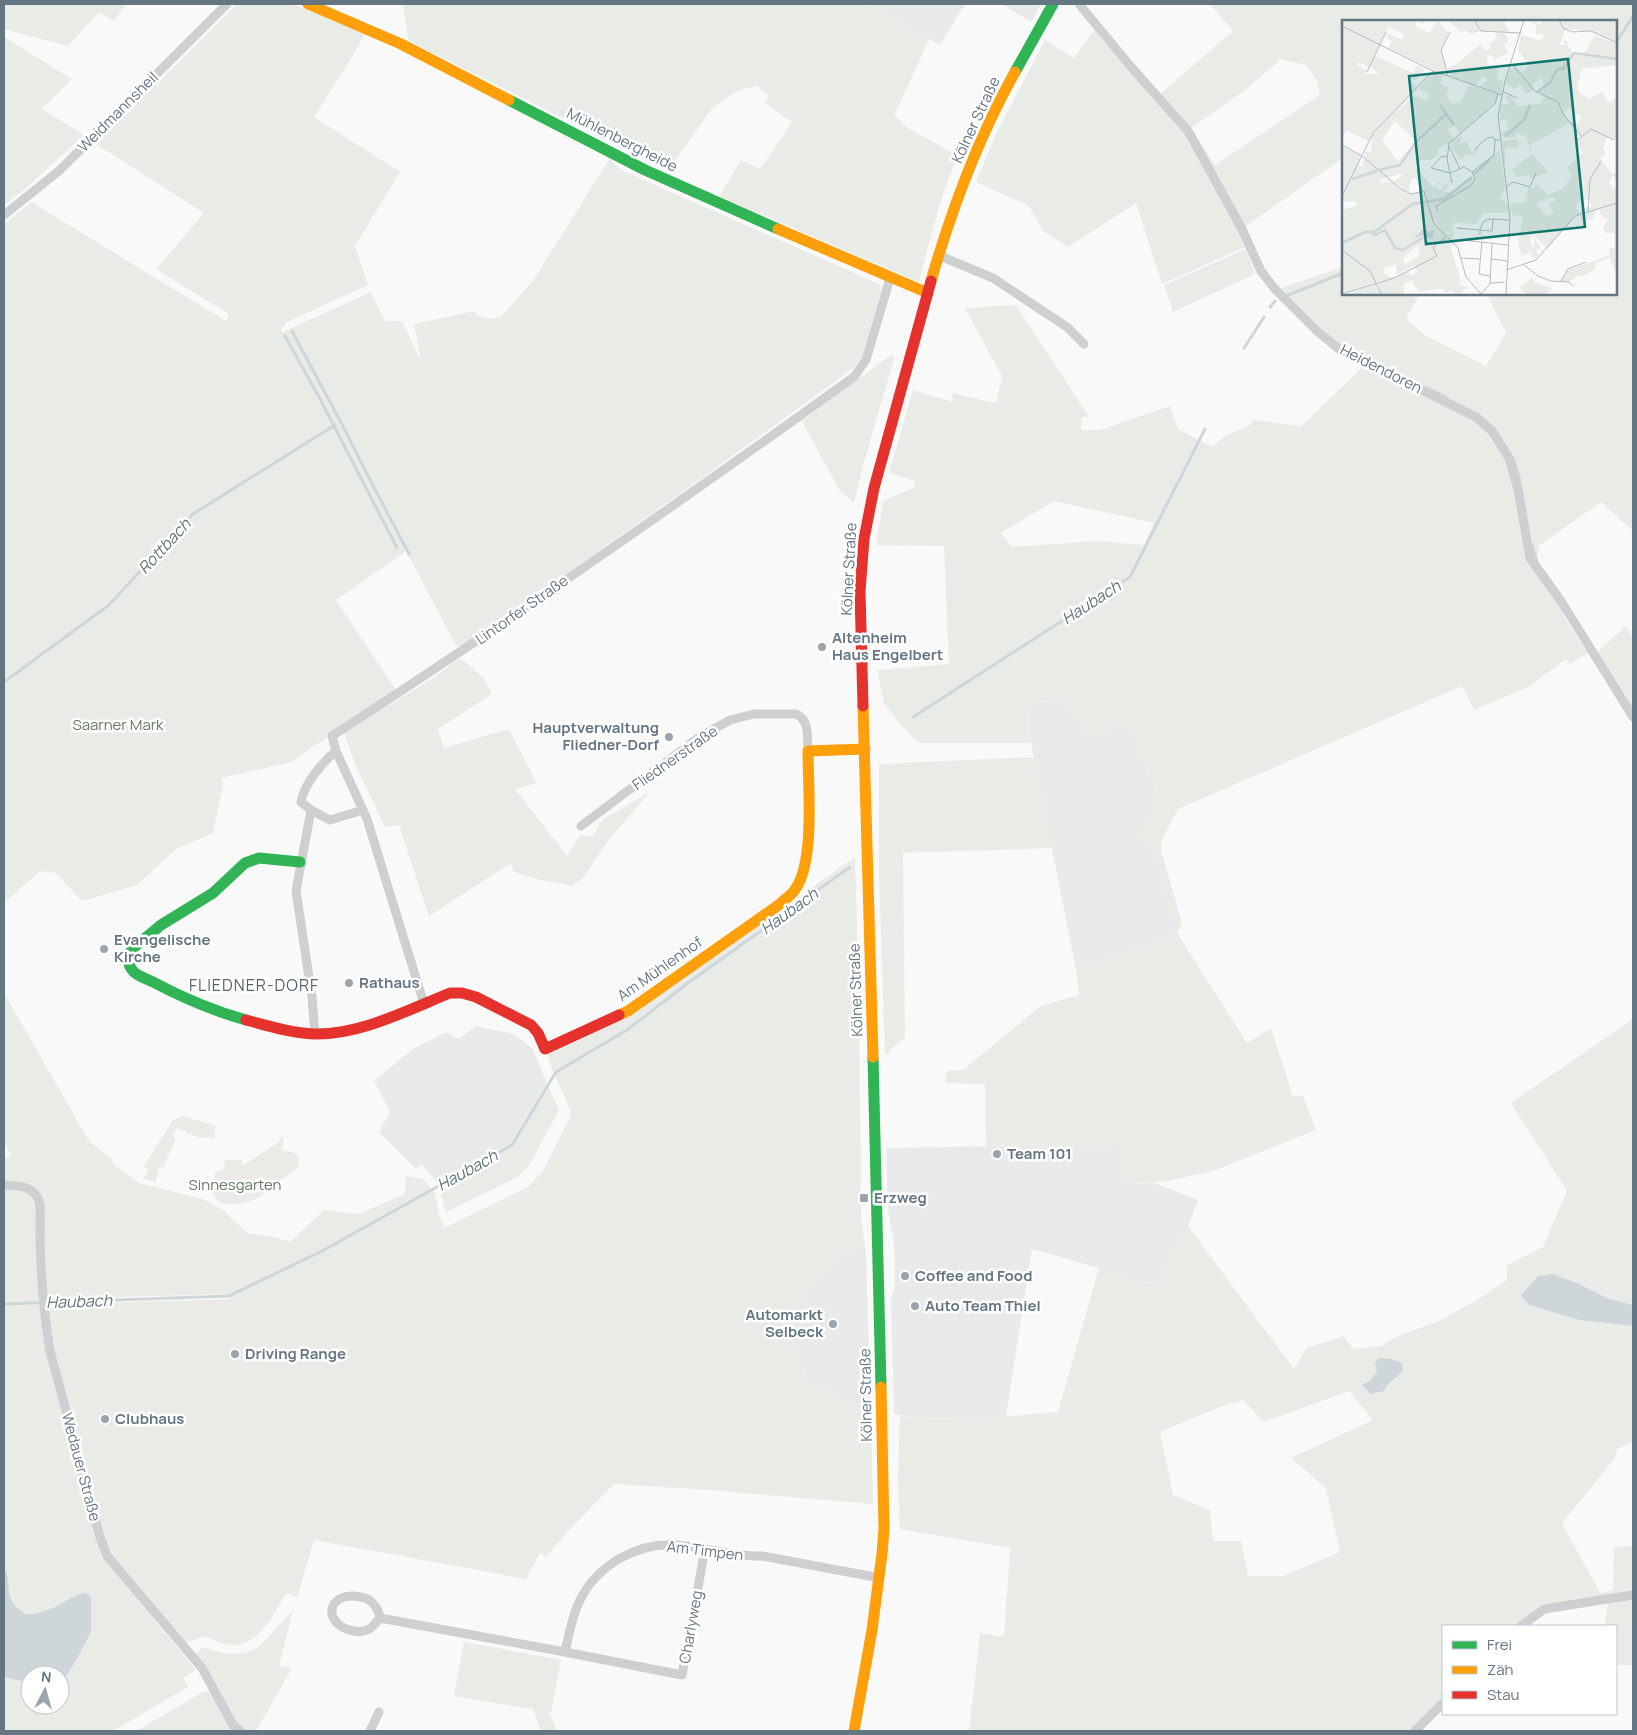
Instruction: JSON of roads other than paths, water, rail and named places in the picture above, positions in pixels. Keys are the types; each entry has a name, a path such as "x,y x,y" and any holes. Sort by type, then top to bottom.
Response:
{"street":[{"name":"Weidmannsheil","path":"4,215 60,170 228,4"},
{"name":"Mühlenbergheide","path":"308,4 401,44 645,170 928,293"},
{"name":"Kölner Straße","path":"854,1731 871,1641 880,1578 884,1529 860,588 862,548 868,510 938,255 949,222 992,116 1053,4"},
{"name":"Heidendoren","path":"1079,4 1188,131 1207,162 1242,229 1261,271 1274,288 1317,331 1339,349 1476,417 1492,431 1509,458 1516,481 1530,558 1561,601 1633,717"},
{"path":"938,255 993,278 1067,327 1084,344"},
{"name":"Lintorfer Straße","path":"336,751 332,736 583,568 854,377 866,360 890,278"},
{"name":"Fliednerstraße","path":"582,826 698,738 730,720 754,714 796,714 801,716 806,723 808,751"},
{"path":"808,751 865,748"},
{"path":"363,810 330,820 311,810 302,802 302,794 322,762 336,751 363,810 367,819 424,1004"},
{"name":"Am Mühlenhof","path":"300,862 259,858 245,863 213,893 161,925 132,949 128,964 133,971 172,992 219,1012 269,1028 315,1034 363,1028 450,993 462,992 476,997 531,1025 538,1033 545,1049 628,1011 780,904 796,889 805,869 808,844 808,751"},
{"path":"311,810 300,862 296,896 312,997 315,1034"},
{"name":"Wedauer Straße","path":"4,1185 24,1186 35,1194 40,1204 40,1261 50,1351 100,1538 108,1556 202,1668 234,1725 240,1731"},
{"name":"Am Timpen","path":"565,1652 573,1616 580,1599 601,1572 612,1563 636,1550 665,1544 680,1545 747,1556 762,1556 880,1578"},
{"name":"Charlyweg","path":"565,1652 682,1675 705,1549"},
{"path":"350,1595 365,1598 376,1607 380,1618 362,1632 344,1629 335,1622 332,1616 334,1604 338,1599 350,1595"},
{"path":"1522,1625 1544,1609 1633,1595"},
{"path":"380,1618 565,1652"},
{"path":"1415,1731 1442,1704"},
{"path":"370,1731 379,1712"}],"waterway":[{"name":"Haubach","path":"1617,41 1633,16"},
{"name":"Haubach","path":"1286,296 1342,273"},
{"name":"Haubach","path":"1270,307 1275,301"},
{"name":"Haubach","path":"1244,348 1264,317"},
{"path":"292,331 409,554"},
{"path":"285,336 320,399 397,548"},
{"path":"1373,361 1386,367"},
{"path":"1398,373 1405,377"},
{"path":"1427,388 1446,397"},
{"name":"Rottbach","path":"4,682 109,605 193,514 335,425"},
{"name":"Haubach","path":"913,717 1130,577 1205,429"},
{"path":"1513,458 1520,481"},
{"path":"1532,546 1537,562"},
{"name":"Haubach","path":"4,1304 229,1296 324,1250 512,1145 556,1072 627,1030 688,983 850,867"}],"place":[{"name":"Altenheim Haus Engelbert","path":"822,647"},
{"name":"Hauptverwaltung Fliedner-Dorf","path":"669,737"},
{"name":"Evangelische Kirche","path":"104,949"},
{"name":"Rathaus","path":"349,983"},
{"name":"Team 101","path":"997,1154"},
{"name":"Erzweg","path":"864,1198"},
{"name":"Coffee and Food","path":"905,1276"},
{"name":"Auto Team Thiel","path":"915,1306"},
{"name":"Automarkt Selbeck","path":"833,1324"},
{"name":"Driving Range","path":"235,1354"},
{"name":"Clubhaus","path":"105,1419"}],"district":[{"name":"FLIEDNER-DORF","path":"254,985"}],"park label":[{"name":"Saarner Mark","path":"118,725"},
{"name":"Sinnesgarten","path":"235,1185"}]}
